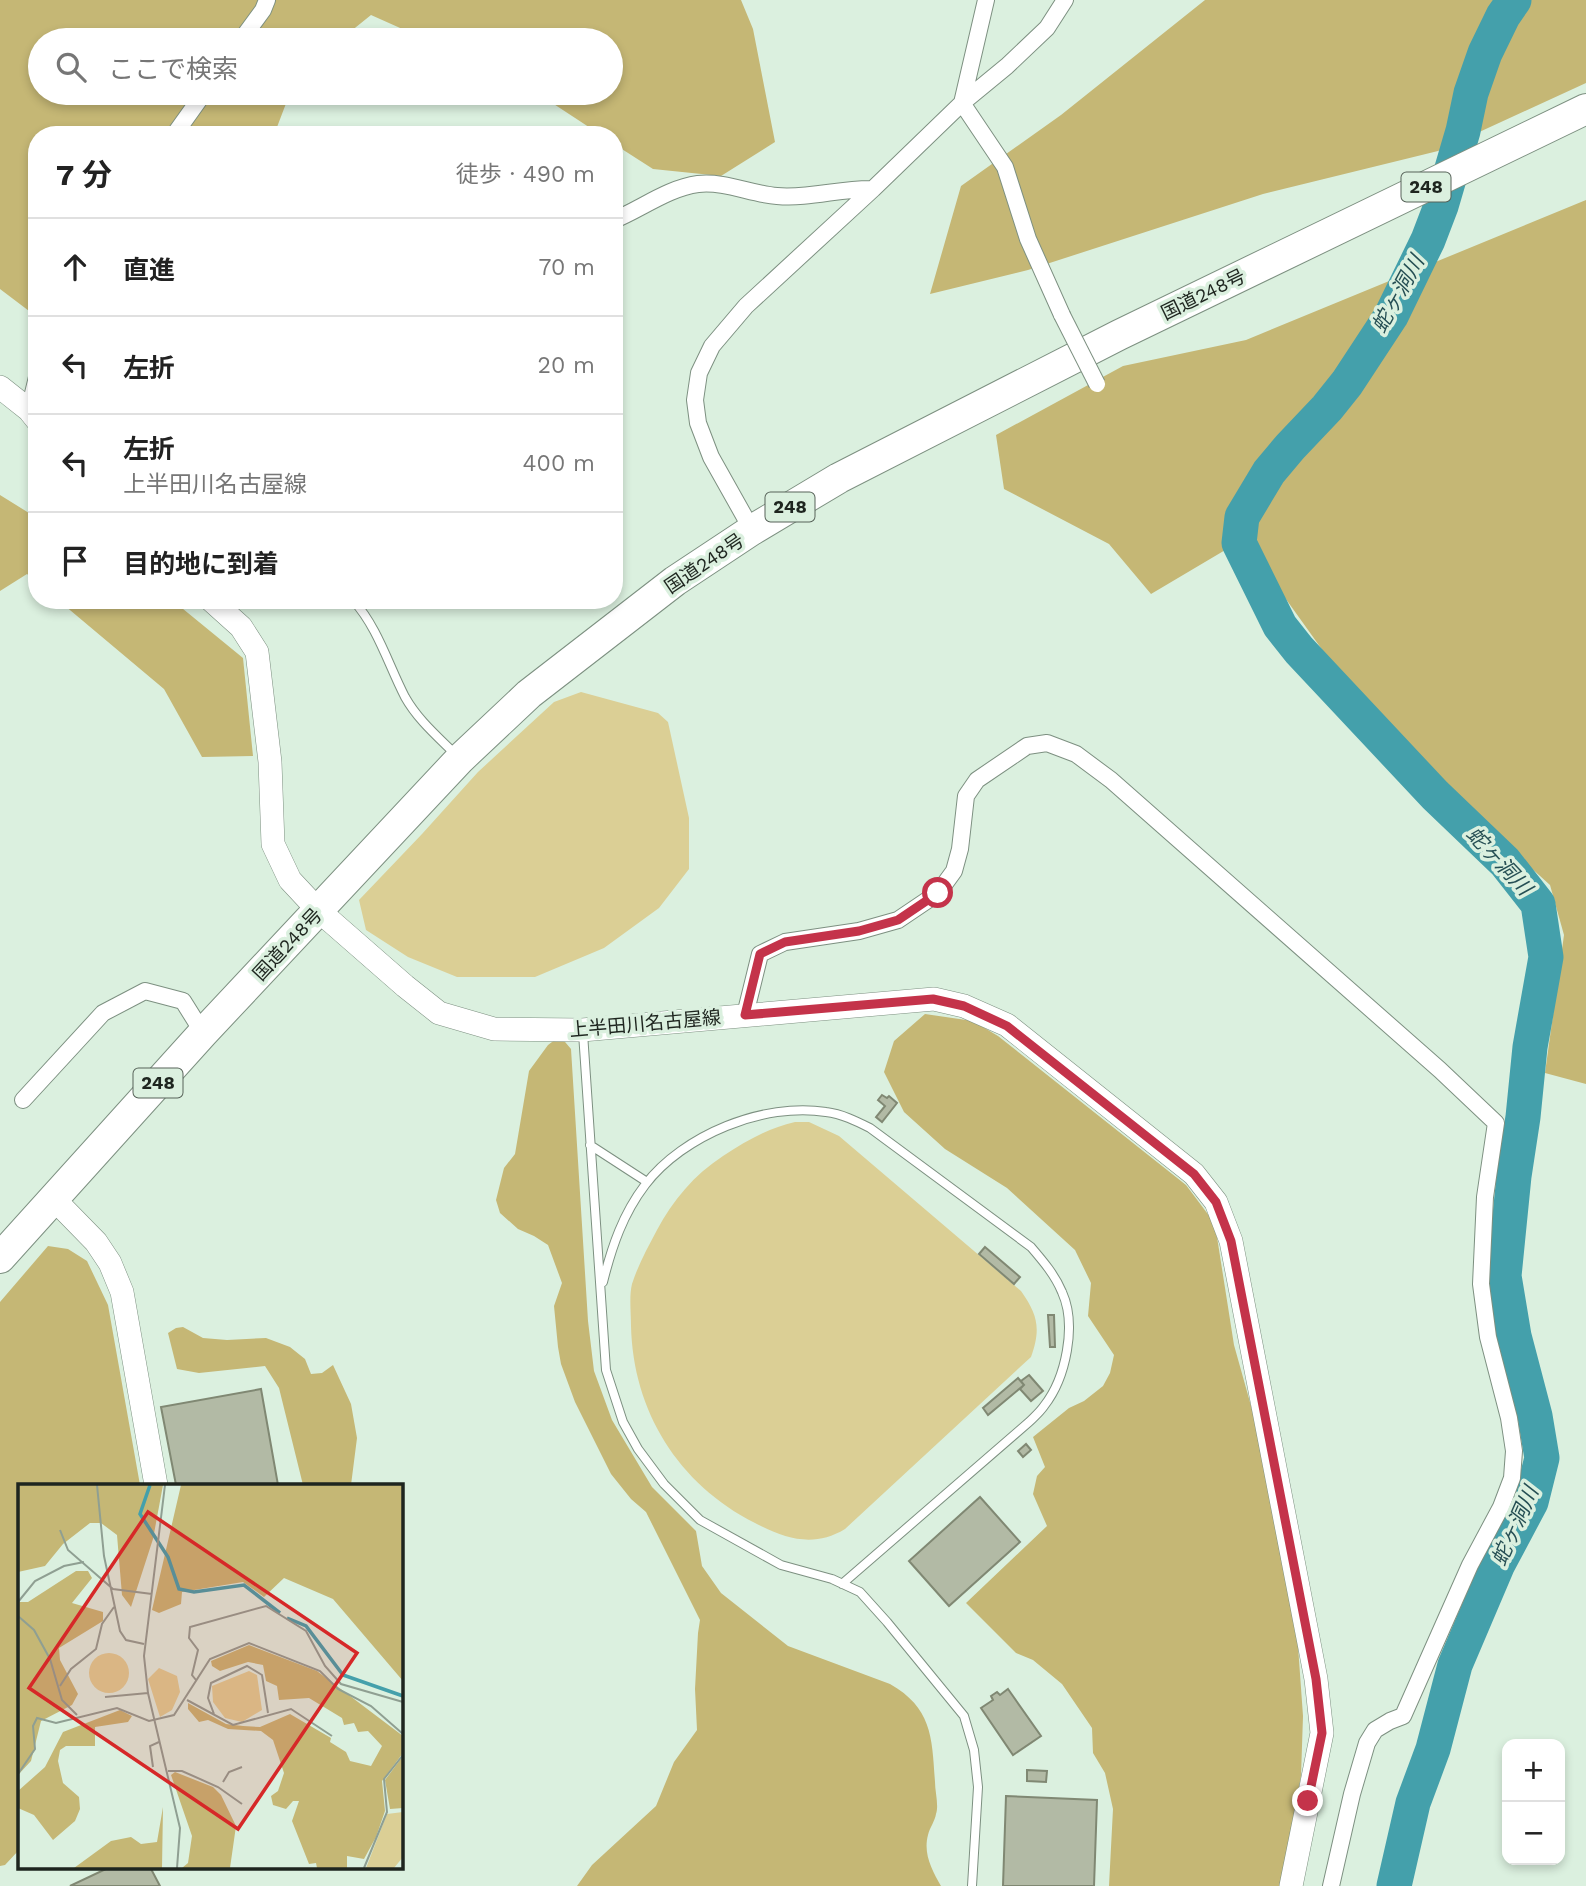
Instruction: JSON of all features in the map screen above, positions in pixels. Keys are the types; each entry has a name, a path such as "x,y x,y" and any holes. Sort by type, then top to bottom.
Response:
{"highway":[{"name":"国道248号","path":"0,1258 204,1032 460,759 529,694 675,581 752,530 839,478 1119,335 1586,109"}],"main road":[{"path":"0,387 28,411"},
{"name":"上半田川名古屋線","path":"221,609 241,627 257,652 270,762 273,844 290,880 318,910 439,1013 494,1029 582,1030 933,999 964,1006 1007,1026 1194,1174 1216,1202 1231,1241 1316,1679 1322,1733 1291,1886"},
{"path":"54,1198 96,1242 110,1263 122,1292 156,1484"}],"street":[{"path":"250,28 267,0"},
{"path":"986,0 962,103 1005,167 1028,239 1097,384"},
{"path":"752,530 711,457 698,424 695,400 699,373 712,346 746,306 962,103 1047,28 1065,0"},
{"path":"180,126 195,105"},
{"path":"623,216 671,192 698,184 724,185 775,196 800,197 855,188 873,189"},
{"path":"745,1015 760,954 785,942 859,931 898,920 938,893 954,871 961,849 966,796 976,780 1027,746 1047,743 1076,754 1111,780 1440,1070 1496,1123 1485,1197 1481,1284 1488,1337 1511,1429 1514,1451 1512,1478 1403,1716 1375,1730 1367,1743 1331,1886"},
{"path":"23,1100 103,1013 145,991 183,1001 204,1032"}],"lane":[{"path":"360,609 380,640 406,698 420,719 460,759"},
{"path":"582,1030 606,1370 622,1422 664,1484 699,1520 781,1565 832,1579 860,1592 964,1716 974,1750 978,1787 972,1886"},
{"path":"600,1291 620,1227 630,1206 647,1182 683,1150 723,1128 766,1113 790,1110 829,1112 870,1128 1031,1247 1063,1293 1069,1324 1068,1343 1055,1390 1043,1408 842,1584"},
{"path":"590,1145 647,1182"}],"shaded area":[{"path":"0,0 741,0 753,29 775,142 721,176 653,169 623,150 623,126 587,126 555,105 623,105 623,28 400,28 371,15 355,28 28,28 28,105 285,105 277,126 28,126 28,310 0,289"},
{"path":"1205,0 1586,0 1586,83 1438,151 1263,194 1028,270 930,294 961,186 1061,115"},
{"path":"1586,200 1586,1084 1545,1073 1564,935 1550,885 1468,811 1393,730 1351,690 1283,595 1232,546 1151,594 1109,544 1004,489 996,435 1123,366 1246,340"},
{"path":"0,495 28,512 28,575 0,591"},
{"path":"69,609 183,609 243,658 253,756 202,757 164,689"},
{"path":"581,692 658,713 668,722 689,818 689,869 659,908 604,948 535,977 457,977 408,957 366,930 359,900 478,772 554,702"},
{"path":"925,1014 973,1021 998,1036 1186,1185 1210,1217 1217,1237 1234,1345 1253,1413 1298,1646 1303,1716 1301,1776 1281,1886 1109,1886 1113,1809 1105,1773 1093,1753 1092,1728 1062,1684 1033,1660 1016,1653 966,1603 1047,1526 1033,1494 1037,1476 1045,1467 1033,1437 1069,1408 1084,1401 1103,1386 1110,1373 1114,1355 1088,1316 1091,1283 1075,1250 1007,1188 945,1149 904,1112 884,1072 894,1041"},
{"path":"560,1036 571,1049 588,1321 594,1371 612,1420 652,1487 696,1531 702,1566 721,1593 788,1646 890,1684 904,1693 922,1714 931,1738 937,1803 927,1849 941,1886 577,1886 592,1865 656,1806 674,1762 697,1730 695,1689 700,1620 646,1512 631,1499 611,1474 575,1402 561,1364 558,1347 554,1306 562,1283 548,1245 518,1229 500,1213 496,1200 504,1168 515,1154 529,1071 548,1045"},
{"path":"795,1122 809,1122 839,1136 1021,1291 1034,1315 1037,1330 1031,1357 845,1529 811,1540 788,1537 755,1523 703,1488 682,1466 665,1442 640,1387 631,1326 634,1277 657,1230 677,1198 703,1171 740,1145"},
{"path":"48,1246 68,1249 87,1261 108,1305 140,1484 18,1484 18,1851 5,1865 0,1866 0,1302"},
{"path":"183,1327 203,1338 266,1338 290,1347 305,1359 311,1374 322,1373 333,1365 351,1404 357,1438 351,1484 303,1484 279,1388 265,1366 199,1373 177,1369 168,1333"}],"building":[{"path":"882,1095 887,1098 889,1096 897,1103 882,1122 876,1117 885,1106 878,1100"},
{"path":"985,1247 1020,1277 1014,1284 979,1254"},
{"path":"1048,1315 1054,1315 1055,1347 1050,1347"},
{"path":"1029,1375 1043,1391 1031,1401 1020,1389 1024,1385 1021,1381"},
{"path":"1018,1378 1024,1385 988,1415 983,1408"},
{"path":"261,1389 278,1484 176,1484 161,1407"},
{"path":"1026,1444 1031,1450 1023,1457 1018,1451"},
{"path":"980,1497 1020,1542 949,1606 909,1561"},
{"path":"1008,1689 1041,1736 1013,1755 981,1708 993,1700 991,1696 997,1692 1000,1695"},
{"path":"1027,1770 1047,1771 1046,1782 1027,1781"},
{"path":"1006,1796 1097,1800 1094,1886 1003,1886"},
{"path":"108,1868 151,1868 160,1886 70,1886"}],"waterway":[{"name":"蛇ヶ洞川","path":"1394,1886 1413,1803 1433,1749 1455,1665 1498,1564 1531,1502 1542,1458 1535,1416 1514,1336 1504,1276 1530,1047 1546,957 1538,904 1505,862 1435,795 1299,650 1280,626 1239,543 1242,517 1269,472 1347,383 1391,316 1428,240 1441,206 1471,93 1485,53 1514,0"}],"route":[{"path":"938,893 898,920 859,931 785,942 760,954 745,1015 933,999 964,1006 1007,1026 1194,1174 1216,1202 1231,1241 1316,1679 1322,1733 1308,1801"}]}
